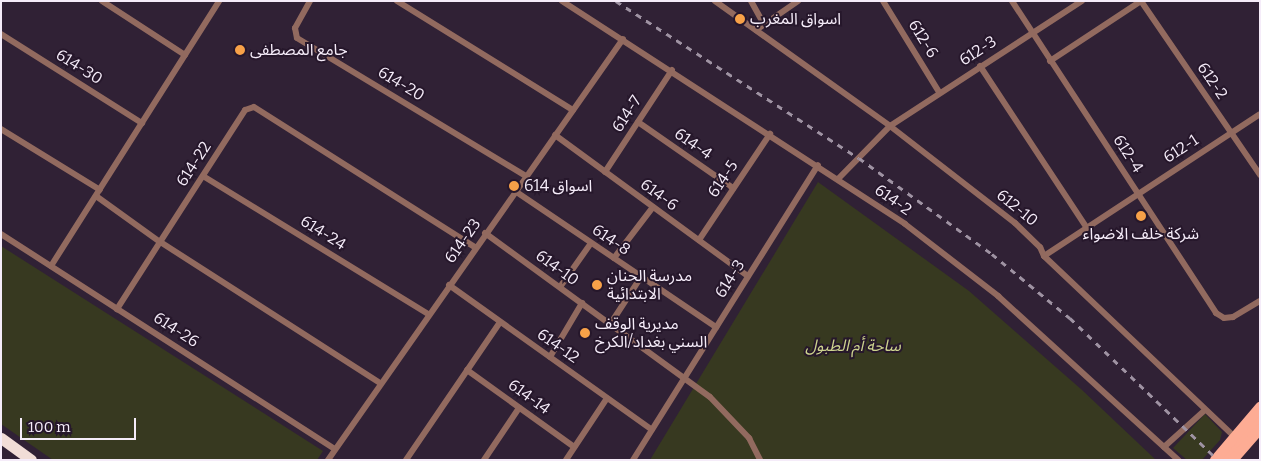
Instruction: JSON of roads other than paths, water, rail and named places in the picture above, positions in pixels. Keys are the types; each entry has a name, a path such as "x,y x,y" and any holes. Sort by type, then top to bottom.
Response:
{"highway":[{"path":"1,438 31,460"}],"main road":[{"path":"1215,460 1260,407"},
{"path":"1223,460 1260,418"},
{"path":"1232,460 1260,429"},
{"path":"1241,460 1260,439"}],"street":[{"path":"102,1 185,55"},
{"path":"51,266 219,1"},
{"name":"614-20","path":"310,1 295,28 297,38 526,176"},
{"path":"397,1 573,110"},
{"name":"614-2","path":"562,1 672,70 905,224 998,296 1178,460"},
{"name":"612-10","path":"715,1 890,126 1015,223 1040,247 1044,256 1234,436"},
{"path":"751,1 764,24"},
{"path":"756,30 798,1"},
{"name":"612-6","path":"883,1 939,92"},
{"name":"612-4","path":"1012,1 1216,313 1224,318 1233,317 1260,301"},
{"name":"612-3","path":"838,179 890,126 939,92 1082,1"},
{"path":"1050,61 1141,1"},
{"name":"612-2","path":"1141,1 1260,175"},
{"name":"614-30","path":"1,34 142,123"},
{"name":"614-23","path":"328,460 428,314 623,39"},
{"path":"980,66 1087,228"},
{"name":"614-7","path":"605,172 672,70"},
{"name":"614-22","path":"117,309 245,110 254,107 475,247"},
{"name":"612-1","path":"1044,256 1260,114"},
{"name":"614-4","path":"638,122 734,188"},
{"path":"1,129 100,190"},
{"name":"614-5","path":"699,240 770,134"},
{"name":"614-6","path":"555,135 748,276"},
{"name":"614-3","path":"633,460 818,165"},
{"name":"614-24","path":"203,176 428,314"},
{"name":"614-8","path":"515,191 716,327"},
{"path":"96,196 160,242 380,383"},
{"path":"614,258 653,207"},
{"name":"614-10","path":"485,233 685,377 730,416 749,438 760,460"},
{"name":"614-26","path":"1,234 335,449"},
{"path":"560,287 591,243"},
{"path":"611,323 642,277"},
{"name":"614-12","path":"449,285 652,430"},
{"path":"550,357 582,303"},
{"path":"406,460 500,322"},
{"name":"614-14","path":"467,370 574,447"},
{"path":"566,460 607,398"},
{"path":"484,460 519,408"},
{"path":"1164,447 1205,410"}],"railway":[{"path":"616,1 859,158 992,254 1070,318 1216,458"}],"place":[{"name":"اسواق المغرب","path":"740,19"},
{"name":"جامع المصطفى","path":"240,50"},
{"name":"اسواق 614","path":"514,186"},
{"name":"شركة خلف الاضواء","path":"1141,216"},
{"name":"مدرسة الحنان الابتدائية","path":"597,285"},
{"name":"مديرية الوقف السني بغداد/الكرخ","path":"585,333"}],"park label":[{"name":"ساحة أم الطبول","path":"853,346"}]}
